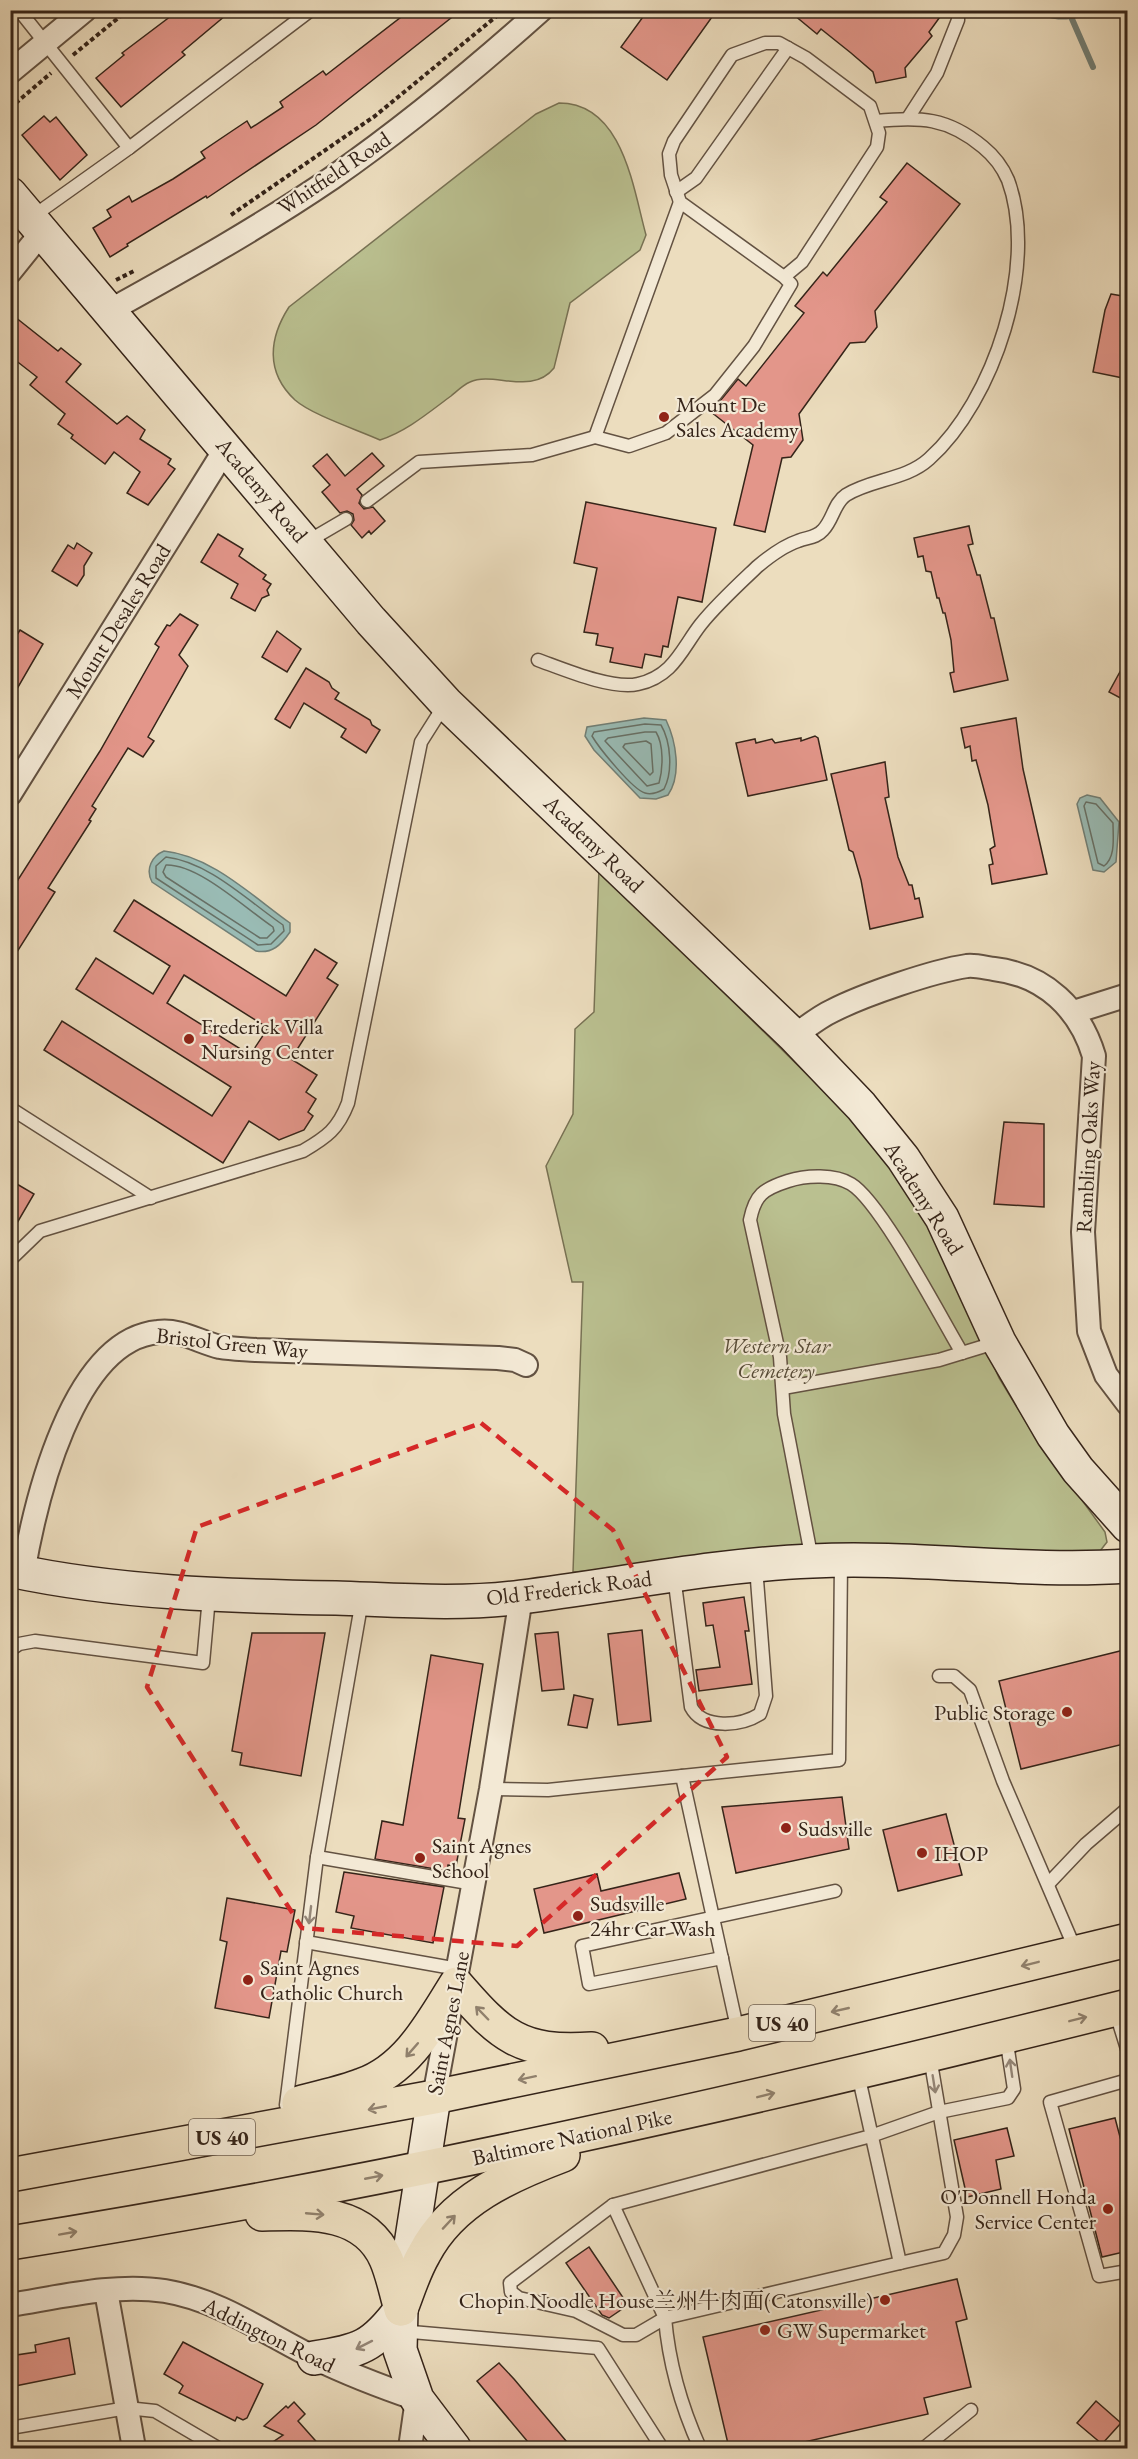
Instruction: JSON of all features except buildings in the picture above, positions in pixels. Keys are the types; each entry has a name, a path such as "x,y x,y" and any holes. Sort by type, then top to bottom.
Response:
{"main road":[{"name":"Academy Road","path":"28,214 108,296 226,448 370,621 446,703 794,1036 861,1106 903,1158 942,1218 999,1342 1053,1435 1078,1470 1128,1526"},
{"name":"Old Frederick Road","path":"17,1572 81,1584 209,1595 483,1600 521,1597 673,1575 827,1561 882,1560 1089,1568 1128,1566"},
{"name":"US 40","path":"23,2173 434,2097 738,2034 1128,1940"},
{"path":"23,2173 365,2085 407,2056 423,2036 457,1976 502,2033 531,2047 562,2052 697,2042"},
{"name":"Baltimore National Pike","path":"10,2242 172,2215 424,2168 710,2109 1121,2008"},
{"name":"Saint Agnes Lane","path":"417,2399 400,2350 400,2320 434,2097"},
{"path":"314,2358 353,2351 369,2344 400,2320 424,2253 465,2205 489,2187 563,2155 710,2109"},
{"path":"172,2215 315,2213 349,2222 378,2246 385,2258 400,2320"},
{"path":"417,2399 454,2448"}],"street":[{"path":"10,72 85,10"},
{"name":"Whitfield Road","path":"108,296 224,247 331,178 422,112 541,10"},
{"path":"10,272 28,214"},
{"name":"Mount Desales Road","path":"10,794 226,448"},
{"name":"Rambling Oaks Way","path":"794,1036 832,1011 857,1000 969,966 1018,974 1042,985 1074,1012 1088,1035 1094,1056 1083,1232 1089,1332 1106,1375 1128,1404"},
{"path":"1074,1012 1128,995"},
{"name":"Bristol Green Way","path":"17,1572 38,1501 78,1398 91,1374 104,1360 119,1346 139,1336 158,1331 174,1332 220,1347 498,1358 515,1360 526,1365"},
{"name":"Saint Agnes Lane","path":"434,2097 491,1789 521,1597"},
{"name":"Addington Road","path":"10,2305 106,2291 163,2290 201,2300 314,2358 369,2383 417,2399"},
{"path":"106,2291 134,2448"},
{"name":"Saint Agnes Lane","path":"410,2448 417,2399"}],"lane":[{"path":"19,10 129,148"},
{"path":"28,214 129,148 311,10"},
{"path":"908,118 936,73 958,20 958,10"},
{"path":"367,501 420,462 532,455 595,437 629,446 644,442 666,433 715,395 754,346 791,284 678,197 670,175 669,154 674,141 732,55 765,43 779,43 788,48 870,106 879,133 877,147 802,262 784,277"},
{"path":"595,437 678,197 696,178 788,48"},
{"path":"538,660 577,674 619,684 637,685 654,678 672,665 688,647 700,625 761,564 783,548 800,540 815,537 825,528 834,509 845,495 907,472 928,460 974,404 993,366 1015,287 1017,232 1013,193 1004,171 993,155 955,127 939,122 908,118 876,121"},
{"path":"305,543 346,519"},
{"path":"10,1260 40,1231 303,1151 326,1138 341,1122 348,1103 421,742 446,703"},
{"path":"10,1108 151,1198"},
{"path":"491,1789 548,1790 839,1760 827,1561 784,1414 780,1357 750,1220 753,1202 768,1189 790,1180 837,1178 852,1185 867,1198 963,1353"},
{"path":"783,1388 939,1360 999,1342"},
{"path":"673,1575 691,1707 694,1714 703,1720 720,1723 739,1721 760,1714 766,1696 756,1566"},
{"path":"10,1650 19,1644 35,1641 203,1663 209,1595"},
{"path":"286,2106 317,1857 362,1599"},
{"path":"939,1676 954,1676 970,1690 1003,1781 1049,1883 1077,1953"},
{"path":"682,1776 738,2034"},
{"path":"1049,1883 1086,1844 1128,1808"},
{"path":"317,1857 474,1884"},
{"path":"722,1958 589,1984 582,1946 835,1891"},
{"path":"306,1942 457,1976"},
{"path":"1121,2008 1128,2052"},
{"path":"930,2056 939,2112 957,2217 954,2235 944,2253 665,2318 636,2335 623,2336 576,2311 519,2298 512,2292 510,2283 613,2205 872,2136 939,2112 1008,2098 1014,2089 1006,2037"},
{"path":"858,2073 900,2263"},
{"path":"1128,2080 1050,2102 1099,2276 1128,2271"},
{"path":"613,2205 665,2318 669,2357 683,2410 700,2448"},
{"path":"400,2320 598,2348 662,2448"},
{"path":"10,2428 127,2408 155,2411 218,2448"},
{"path":"924,2448 970,2410"}],"path":[{"path":"10,108 128,10"},
{"path":"222,220 375,116 504,10"},
{"path":"108,296 114,281 135,270"}],"highlighted area":[{"path":"481,1423 613,1530 727,1757 517,1946 302,1928 147,1687 197,1527"}],"green space":[{"path":"559,103 581,107 598,117 611,132 622,151 630,173 646,235 640,250 570,303 554,368 545,376 524,382 479,379 470,382 417,421 380,440 324,417 295,400 279,378 273,355 277,331 289,307 536,114"},
{"name":"Western Star Cemetery","path":"599,869 850,1117 891,1167 923,1216 954,1275 999,1378 1029,1427 1105,1532 1107,1542 1100,1551 665,1566 573,1572 583,1282 572,1282 546,1166 573,1114 575,1029 594,1012"}],"water":[{"path":"1035,11 1087,11 1083,16 1064,19 1046,17"},
{"path":"644,718 666,720 675,748 676,768 672,787 668,795 656,799 640,798 594,750 585,736 587,727"},
{"path":"1087,795 1100,798 1119,822 1116,862 1104,872 1093,870 1077,804 1080,798"},
{"path":"164,851 182,854 199,861 231,879 290,923 290,932 276,948 262,952 256,951 152,882 149,872 151,864 156,856"}],"waterway":[{"path":"1072,19 1093,67"}],"place":[{"name":"Mount De Sales Academy","path":"664,417"},
{"name":"Frederick Villa Nursing Center","path":"189,1039"},
{"name":"Public Storage","path":"1067,1712"},
{"name":"Sudsville","path":"786,1828"},
{"name":"IHOP","path":"922,1853"},
{"name":"Saint Agnes School","path":"420,1858"},
{"name":"Sudsville 24hr Car Wash","path":"578,1916"},
{"name":"Saint Agnes Catholic Church","path":"248,1980"},
{"name":"O'Donnell Honda Service Center","path":"1108,2209"},
{"name":"Chopin Noodle House兰州牛肉面(Catonsville)","path":"885,2300"},
{"name":"GW Supermarket","path":"765,2330"}]}
